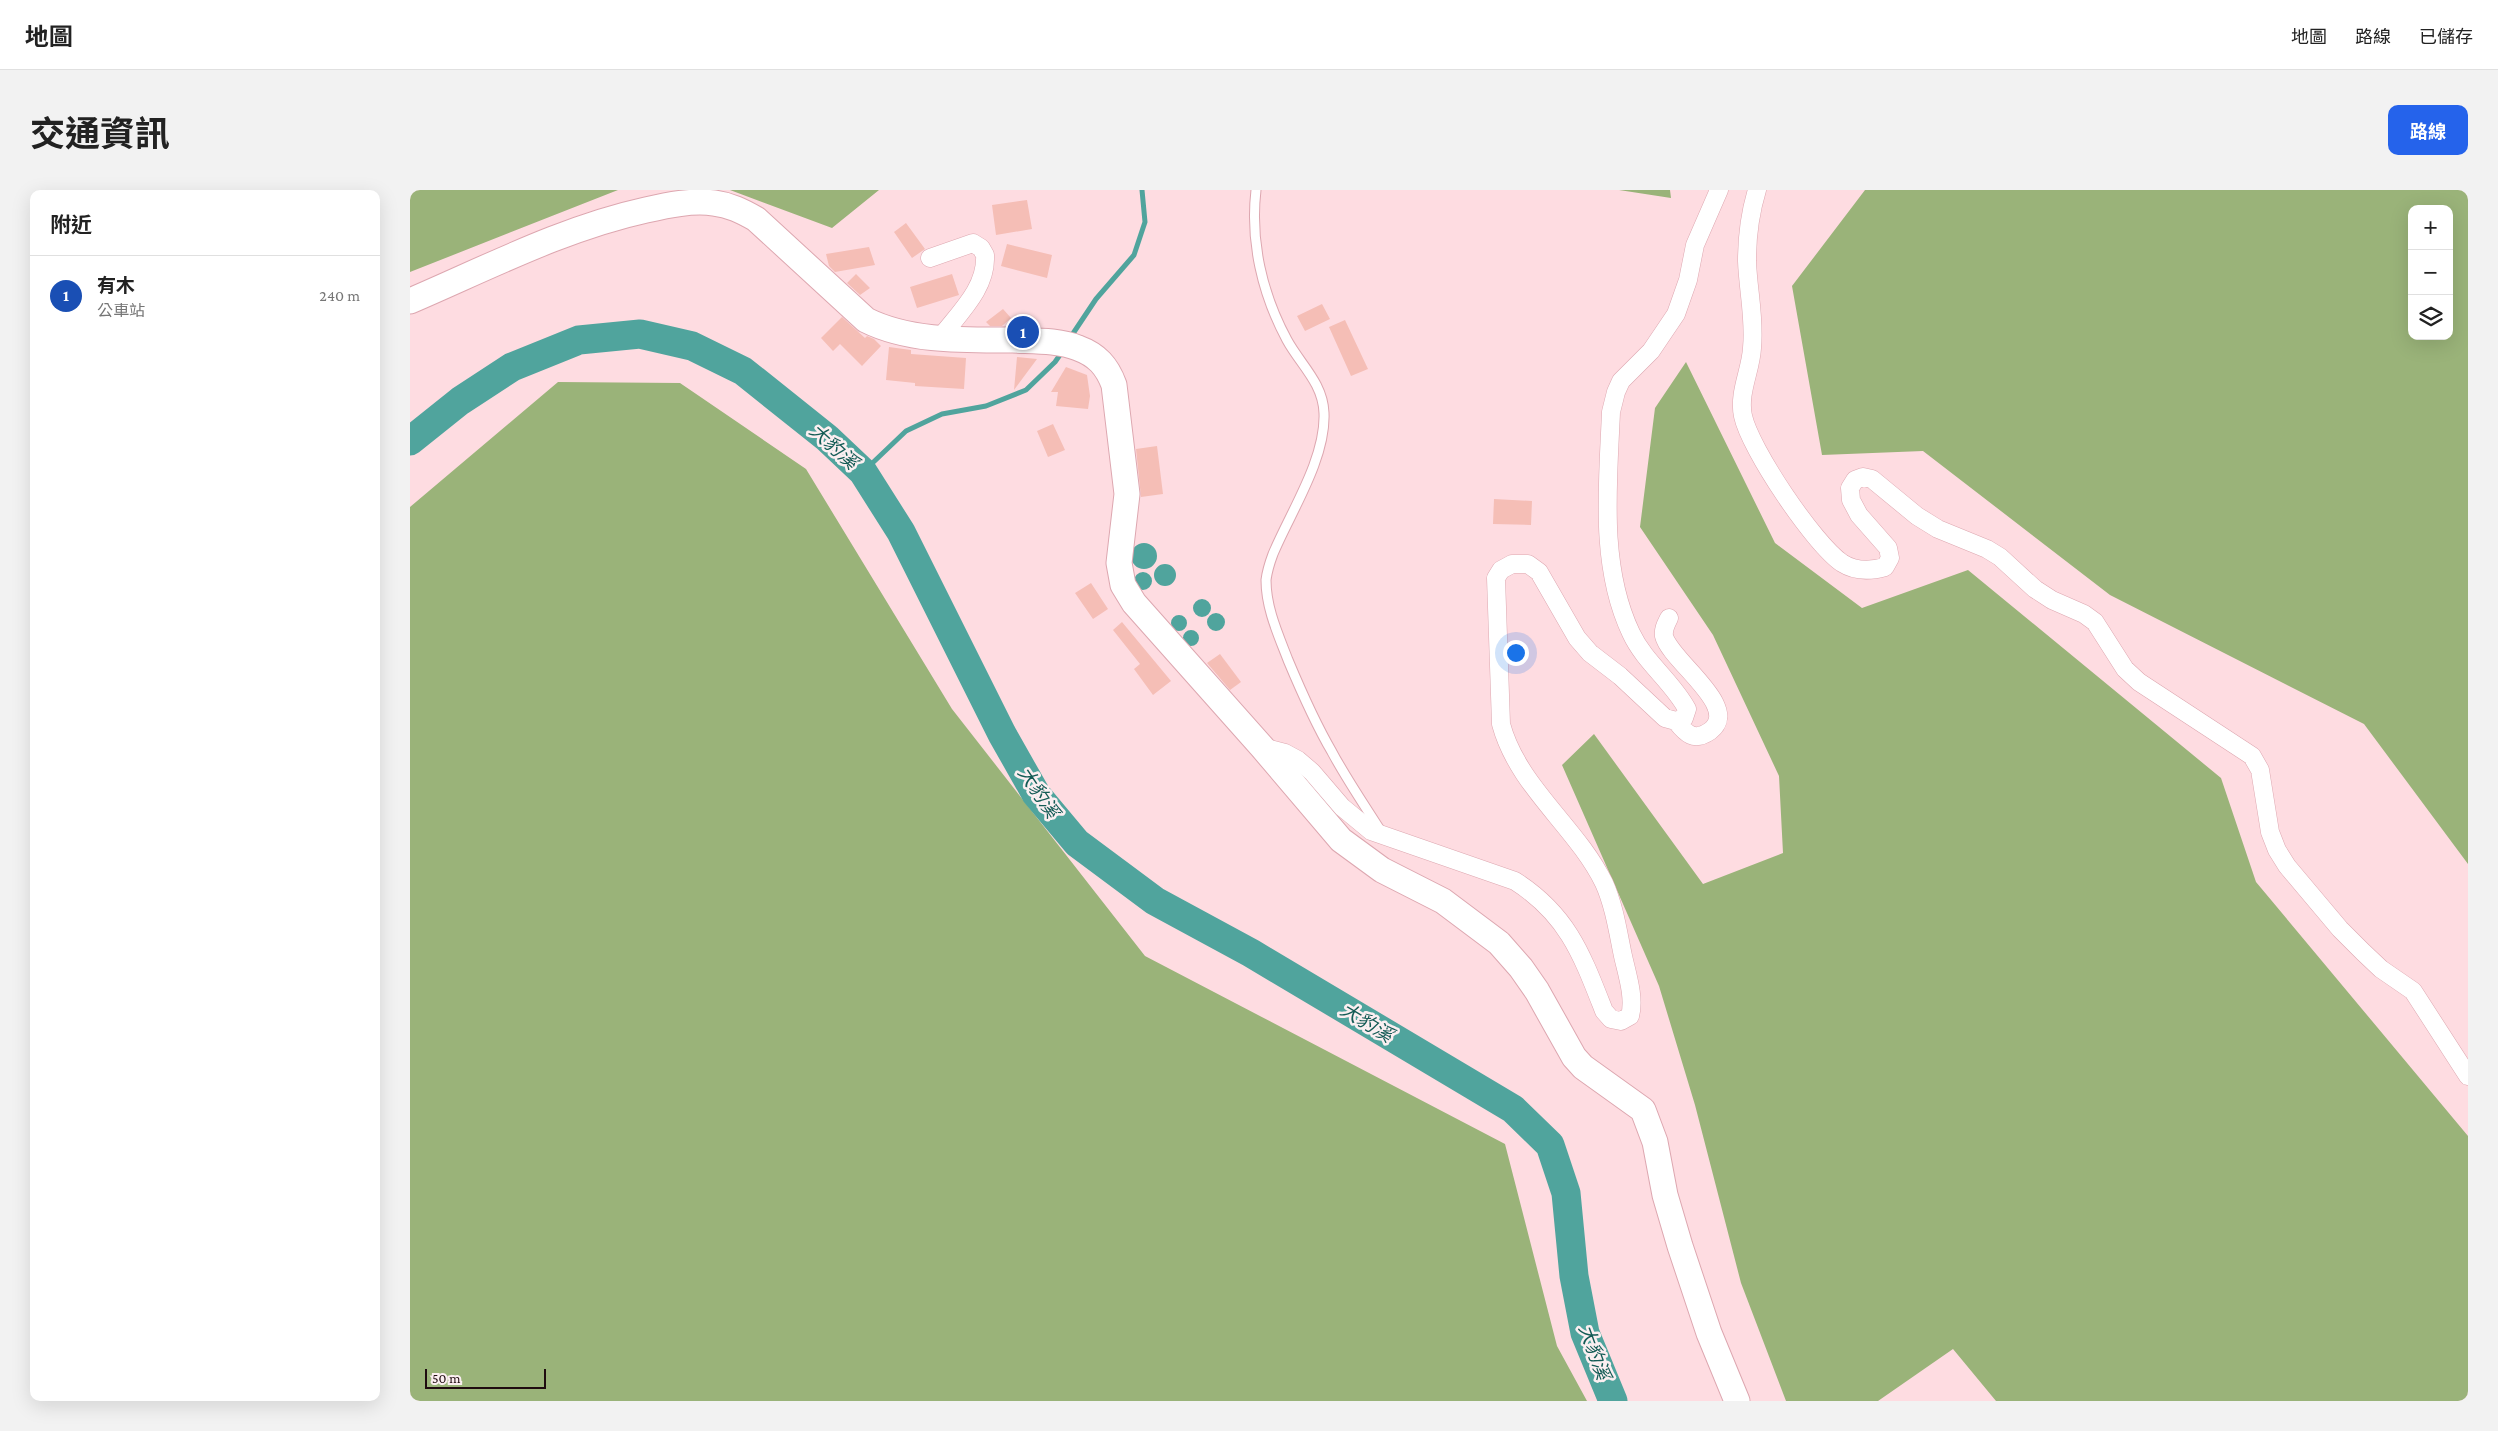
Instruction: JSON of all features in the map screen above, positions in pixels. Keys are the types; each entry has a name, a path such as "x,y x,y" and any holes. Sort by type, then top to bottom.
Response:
{"street":[{"path":"1262,747 1285,753 1298,760 1362,825 1384,837 1516,881 1529,890 1554,911 1577,946 1604,1011 1611,1019 1622,1021 1630,1016 1632,1007 1626,968 1604,883 1592,864 1520,768 1505,738 1501,724 1496,578 1501,570 1512,564 1528,564 1539,572 1577,638 1590,653 1620,676 1665,718 1676,721 1684,718 1687,709 1681,698 1645,658 1631,633 1618,599 1609,547 1611,412 1621,381 1651,351 1676,314 1688,280 1695,245 1719,190"},
{"path":"1757,190 1752,207 1748,239 1752,350 1743,396 1742,414 1759,456 1823,545 1842,563 1859,570 1873,570 1885,566 1890,558 1888,548 1859,514 1851,500 1850,488 1855,480 1863,477 1872,479 1917,516 1938,529 1987,549 2000,557 2035,589 2052,600 2084,614 2095,622 2125,669 2139,682 2252,756 2260,770 2270,832 2277,850 2287,866 2340,929 2363,952 2413,991 2468,1076"},
{"path":"410,301 561,236 609,218 686,203 713,203 735,207 756,219 866,320 894,331 940,338 1037,341 1076,347 1100,360 1109,371 1114,385 1127,494 1119,563 1123,585 1134,603 1262,747 1340,840 1359,856 1382,870 1443,901 1499,943 1521,968 1537,991 1574,1057 1583,1067 1643,1110 1655,1142 1665,1195 1680,1246 1709,1333 1737,1401"},
{"path":"930,258 973,243 986,255 983,279 940,338"},
{"path":"1669,618 1664,628 1664,636 1670,649 1712,696 1718,708 1719,718 1712,729 1701,736 1692,737 1685,733 1676,721"}],"lane":[{"path":"1256,190 1253,214 1256,250 1264,285 1275,316 1288,342 1320,391 1324,413 1321,438 1306,485 1273,555 1266,578 1268,601 1274,626 1332,752 1384,837"}],"green space":[{"path":"410,190 618,190 410,272"},
{"path":"730,190 879,190 832,228"},
{"path":"1619,190 1670,190 1671,198"},
{"path":"1865,190 2468,190 2468,864 2364,724 2110,595 1923,451 1822,455 1792,286"},
{"path":"1686,362 1775,543 1862,608 1968,570 2221,778 2256,882 2468,1136 2468,1401 1996,1401 1953,1349 1878,1401 1786,1401 1741,1283 1695,1105 1659,986 1562,765 1594,734 1703,884 1783,853 1779,776 1713,635 1640,527 1655,408"},
{"path":"558,382 680,383 806,469 952,709 1145,956 1505,1144 1557,1346 1587,1401 410,1401 410,507"}],"water":[{"path":"1144,543 1153,547 1157,556 1153,565 1144,569 1135,565 1131,556 1135,547"},
{"path":"1165,564 1173,567 1176,575 1173,583 1165,586 1157,583 1154,575 1157,567"},
{"path":"1139,572 1147,572 1152,577 1150,588 1139,590 1134,585 1134,577"},
{"path":"1202,599 1208,602 1211,608 1208,614 1202,617 1196,614 1193,608 1196,602"},
{"path":"1216,613 1222,616 1225,622 1222,628 1216,631 1210,628 1207,622 1210,616"},
{"path":"1176,615 1182,615 1187,620 1185,629 1176,631 1171,626 1171,620"},
{"path":"1188,630 1194,630 1199,635 1197,644 1188,646 1183,641 1183,635"}],"building":[{"path":"1027,200 1032,229 996,235 992,205"},
{"path":"906,223 925,249 912,258 894,232"},
{"path":"1007,244 1052,255 1047,278 1001,266"},
{"path":"869,247 875,265 835,272 829,266 826,254"},
{"path":"856,274 870,288 860,295 847,283"},
{"path":"952,274 959,295 917,308 910,287"},
{"path":"1322,304 1330,319 1305,331 1297,316"},
{"path":"1003,309 1011,318 1002,326 990,326 986,322"},
{"path":"842,317 865,338 867,336 874,339 881,346 862,366 840,344 833,351 821,338"},
{"path":"1345,320 1368,369 1351,376 1329,327"},
{"path":"889,347 911,350 911,354 966,358 964,389 915,386 915,383 886,380"},
{"path":"1017,357 1037,359 1014,390"},
{"path":"1066,367 1087,375 1090,396 1088,409 1056,406 1058,392 1051,392"},
{"path":"1053,424 1065,450 1048,457 1037,431"},
{"path":"1157,446 1163,494 1141,497 1136,449"},
{"path":"1494,499 1532,501 1531,525 1493,524"},
{"path":"1091,583 1108,609 1093,619 1075,593"},
{"path":"1122,622 1171,681 1153,695 1134,669 1140,664 1113,630"},
{"path":"1220,654 1241,682 1230,690 1207,663"}],"waterway":[{"path":"1070,338 1096,299 1134,255 1145,222 1142,190"},
{"name":"大豹溪","path":"410,441 460,401 512,367 579,340 640,334 692,346 743,371 827,438 863,472 901,532 1002,734 1036,794 1077,843 1155,901 1251,953 1513,1109 1550,1145 1566,1193 1574,1276 1585,1333 1613,1401"},
{"path":"863,472 906,431 942,414 986,406 1026,390 1055,362 1062,352"}],"place":[{"name":"有木","path":"1023,332"}]}
